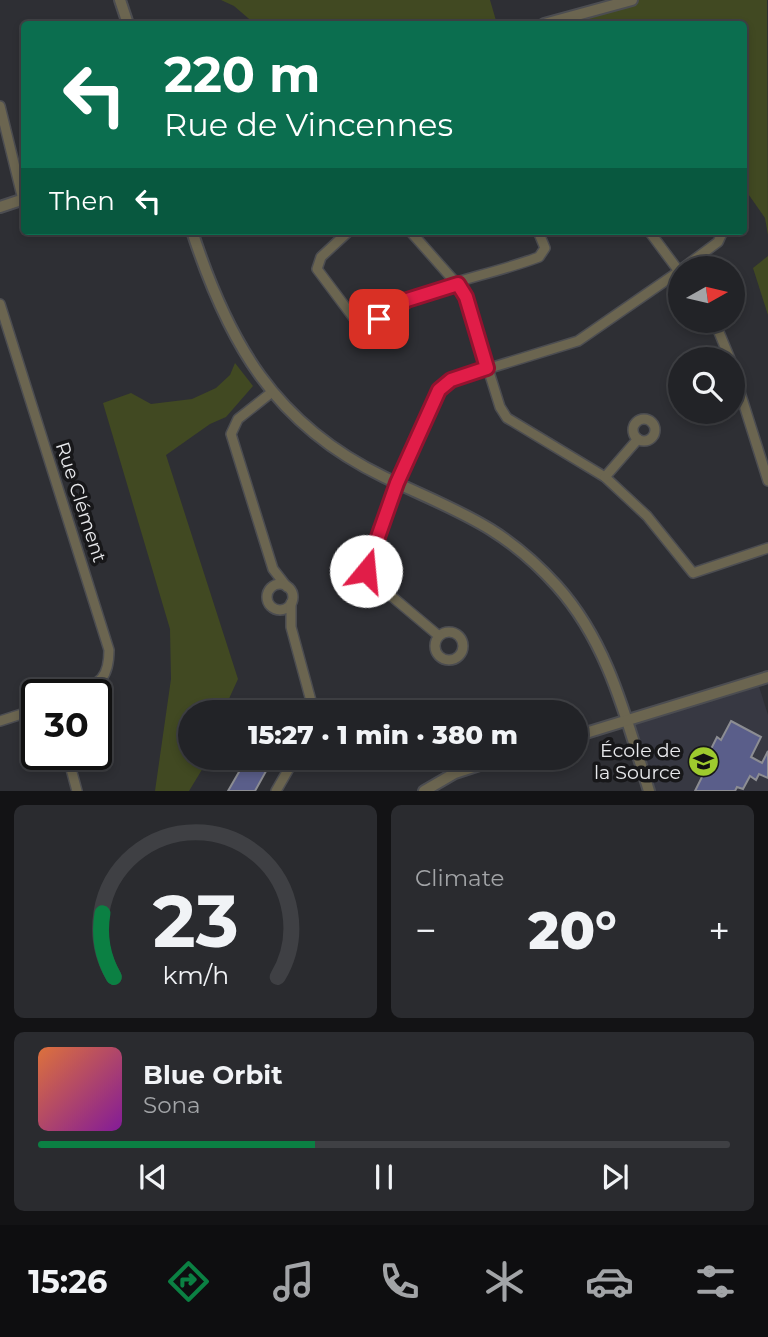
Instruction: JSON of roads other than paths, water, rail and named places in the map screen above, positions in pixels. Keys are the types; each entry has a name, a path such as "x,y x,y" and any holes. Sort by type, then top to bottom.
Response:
{"street":[{"path":"120,0 127,21"},
{"path":"555,21 632,0"},
{"path":"0,106 21,187"},
{"path":"0,207 21,200"},
{"path":"193,235 211,288 232,335 272,392 325,442 397,483 484,523 547,575 576,610 596,642 649,791"},
{"path":"345,235 321,257 317,269 320,277 359,323 374,323 407,300 539,257 545,248 540,235"},
{"path":"414,235 458,284 466,297 500,407 507,418 605,477 647,516 693,573 768,548"},
{"path":"652,235 669,256"},
{"path":"700,256 718,242 721,235"},
{"path":"439,636 371,579 366,571 397,483 439,390 451,380 582,339 668,280"},
{"name":"Rue Clément","path":"0,304 110,650 109,668 102,679"},
{"path":"272,392 238,419 231,434 273,569 292,594 291,627 311,700"},
{"path":"745,408 768,481"},
{"path":"605,477 638,439"},
{"path":"273,569 268,603 291,627"},
{"path":"270,590 278,585 287,587"},
{"path":"277,610 284,609 291,603"},
{"path":"588,732 768,677"},
{"path":"0,721 21,714"},
{"path":"72,770 78,791"},
{"path":"276,791 288,770"},
{"path":"424,791 464,770"}],"place":[{"name":"École de la Source","path":"704,761"}]}
